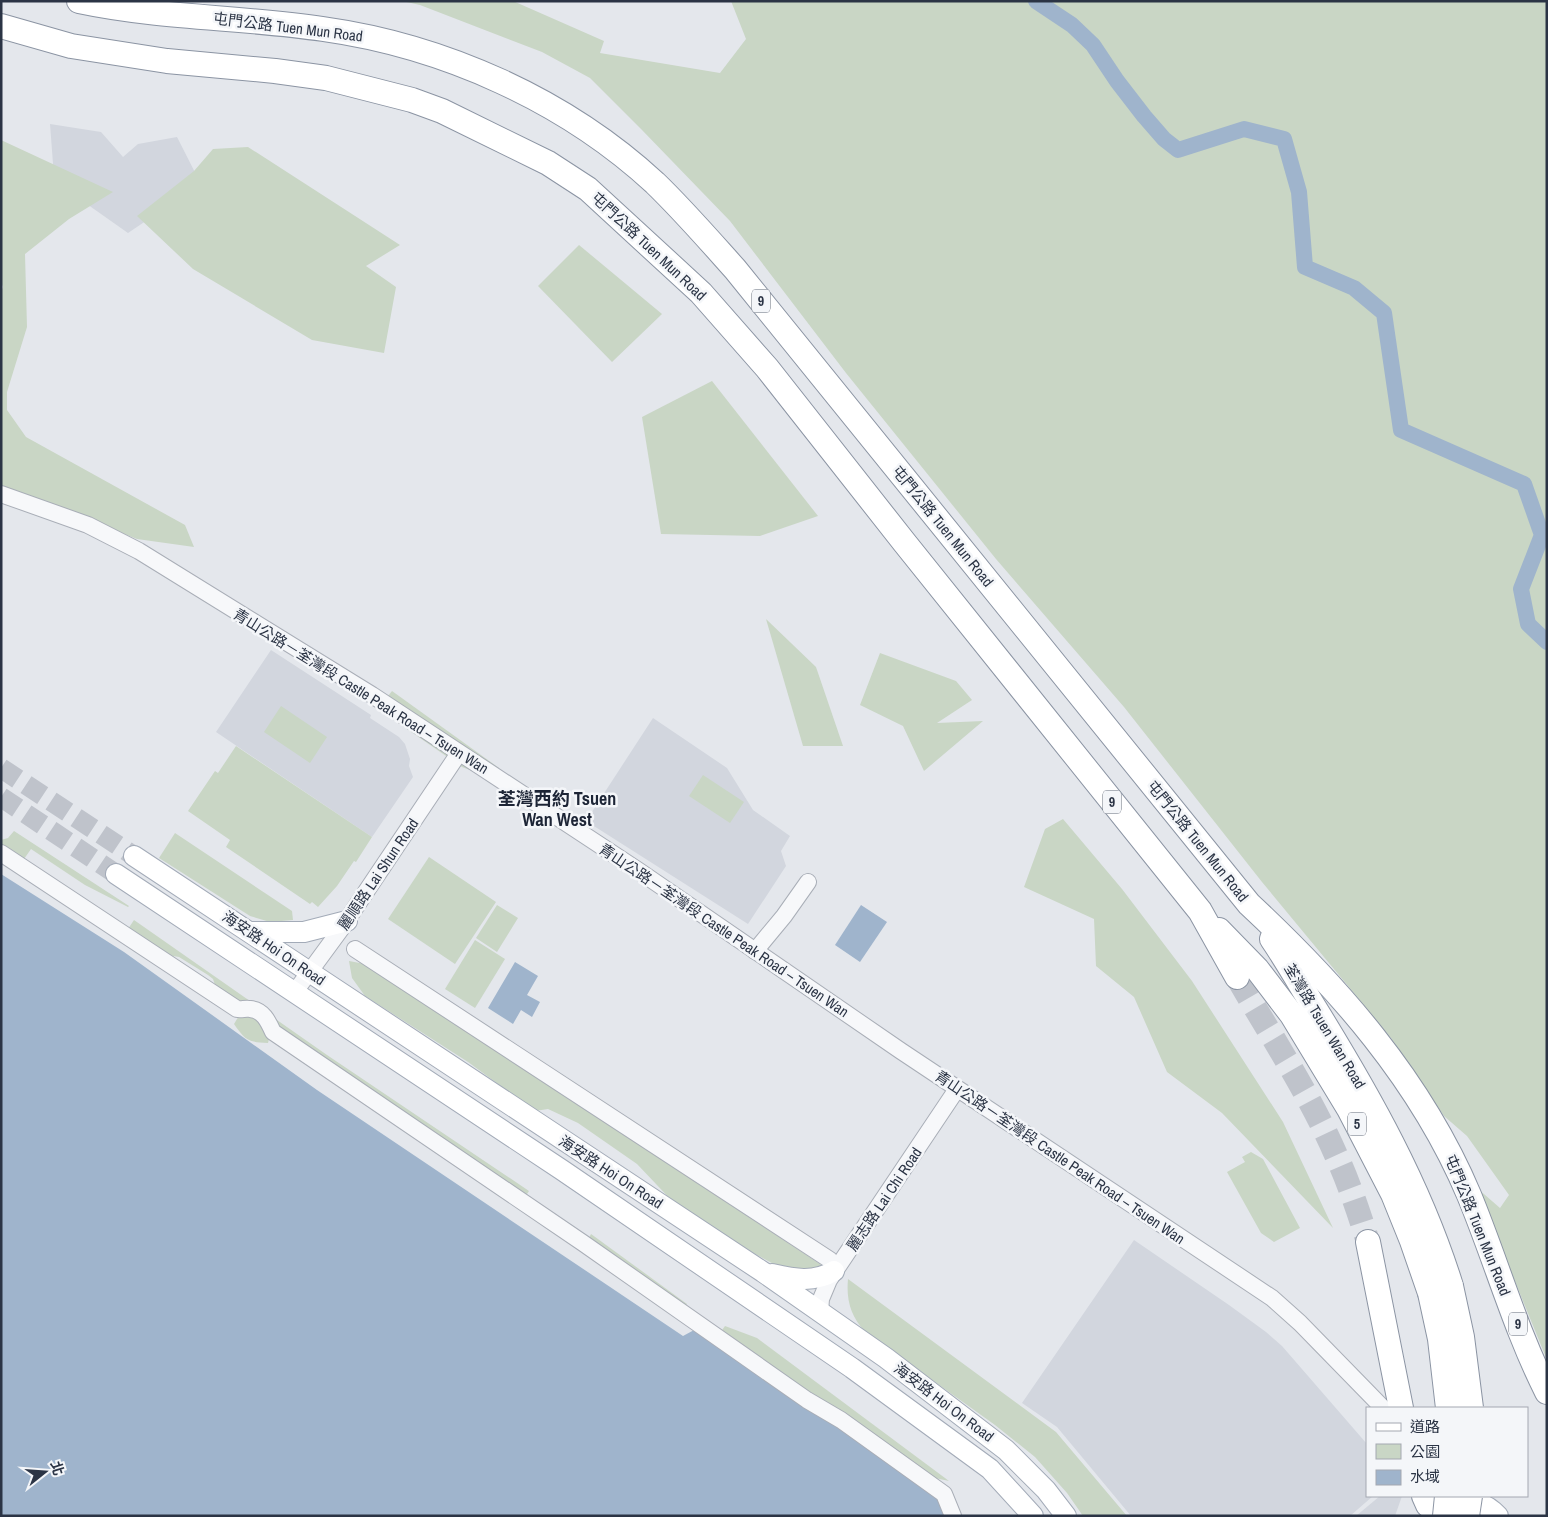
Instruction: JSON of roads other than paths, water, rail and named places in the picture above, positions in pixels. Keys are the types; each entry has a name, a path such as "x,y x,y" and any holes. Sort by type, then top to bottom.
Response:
{"highway":[{"name":"屯門公路 Tuen Mun Road","path":"79,1 144,12 325,29 402,45 442,57 515,89 570,119 621,155 654,182 735,269 1249,904 1314,967 1382,1048 1423,1107 1453,1161 1468,1194 1524,1340 1547,1392"},
{"name":"屯門公路 Tuen Mun Road","path":"1,26 71,46 167,61 275,71 326,78 412,100 442,111 548,163 588,190 701,293 766,368 1200,911 1237,978"},
{"name":"荃灣路 Tsuen Wan Road","path":"1249,904 1334,1038 1400,1156 1431,1227 1441,1289 1439,1331 1448,1407"},
{"name":"荃灣路 Tsuen Wan Road","path":"1200,911 1258,969 1292,1015 1349,1109 1389,1185 1412,1241 1441,1289 1462,1337 1472,1407"},
{"path":"1368,1242 1401,1407"},
{"path":"1443,1506 1467,1497"}],"main road":[{"name":"海安路 Hoi On Road","path":"134,856 763,1272 886,1358 1006,1450 1046,1490 1066,1516"},
{"name":"海安路 Hoi On Road","path":"116,874 562,1170 852,1368 990,1468 1033,1516"},
{"path":"251,932 304,932 347,921"},
{"path":"763,1272 795,1280 820,1278 832,1266"},
{"path":"820,1312 825,1332 852,1368"},
{"path":"1443,1506 1480,1502 1498,1516"}],"street":[{"name":"青山公路－荃灣段 Castle Peak Road – Tsuen Wan","path":"1,494 88,525 139,551 324,664 639,871 957,1089 1272,1298 1300,1322 1382,1407"},
{"name":"麗順路 Lai Shun Road","path":"294,993 347,921 459,753"},
{"path":"1,853 237,1009 248,1008 257,1010 268,1020 273,1032 583,1243 807,1400 841,1420 944,1494 953,1516"},
{"path":"755,951 784,916 808,882"},
{"path":"355,949 832,1266"},
{"name":"麗志路 Lai Chi Road","path":"820,1312 824,1288 832,1266 957,1089"}],"water":[{"path":"1,874 124,952 317,1090 683,1336 696,1329 942,1498 946,1516 1,1516"},
{"path":"861,905 887,922 860,962 835,945"},
{"path":"515,962 538,976 527,995 540,1002 532,1017 521,1010 513,1024 488,1008"}],"waterway":[{"path":"1036,1 1072,25 1093,45 1117,81 1144,116 1164,139 1178,150 1244,129 1284,139 1299,192 1305,267 1354,288 1384,313 1401,430 1524,484 1542,535 1521,589 1528,624 1547,642"}],"tunnel":[{"path":"1,768 134,856"},
{"path":"1,797 116,874"},
{"path":"1237,977 1302,1087 1325,1132 1341,1166 1368,1242"}],"district":[{"name":"荃灣西約 Tsuen Wan West","path":"557,808"}]}
